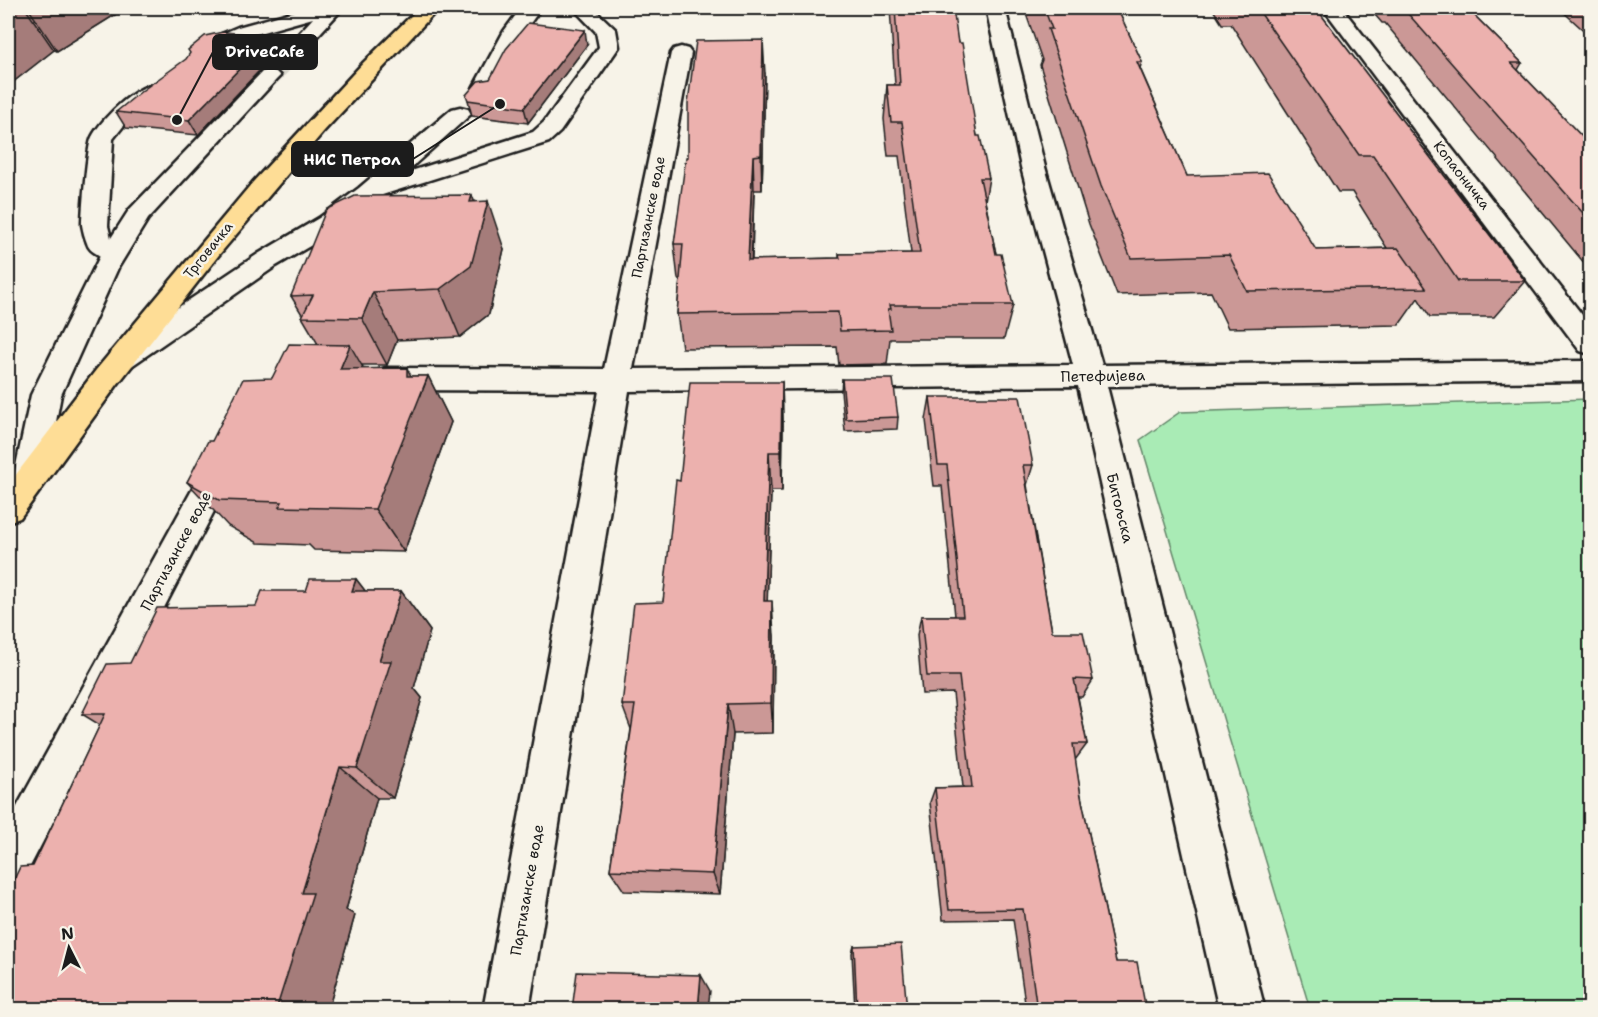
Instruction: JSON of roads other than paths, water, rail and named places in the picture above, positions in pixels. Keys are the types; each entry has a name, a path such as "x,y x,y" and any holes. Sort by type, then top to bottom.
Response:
{"main road":[{"name":"Трговачка","path":"8,509 120,360 236,216 345,95 429,8"}],"street":[{"path":"212,45 245,31 326,8"},
{"path":"292,52 333,8"},
{"path":"493,80 514,31 531,8"},
{"path":"368,193 541,137 552,127 609,46 606,30 582,8"},
{"name":"Битољска","path":"995,8 1033,167 1090,376 1242,1010"},
{"name":"Копаоничка","path":"1332,8 1590,344"},
{"name":"Партизанске воде","path":"506,1010 616,380 681,53"},
{"path":"115,253 100,245 95,226 102,139 121,114 168,83"},
{"path":"555,84 580,88"},
{"path":"29,480 46,395 105,268 138,215 255,87"},
{"path":"120,360 267,260 328,224 460,114"},
{"name":"Петефијева","path":"616,380 1590,371"},
{"path":"361,378 616,380"},
{"name":"Партизанске воде","path":"8,865 239,434"}],"tunnel":[{"path":"269,76 292,52"}],"place":[{"name":"НИС Петрол","path":"500,104"},
{"name":"DriveCafe","path":"177,120"}]}
